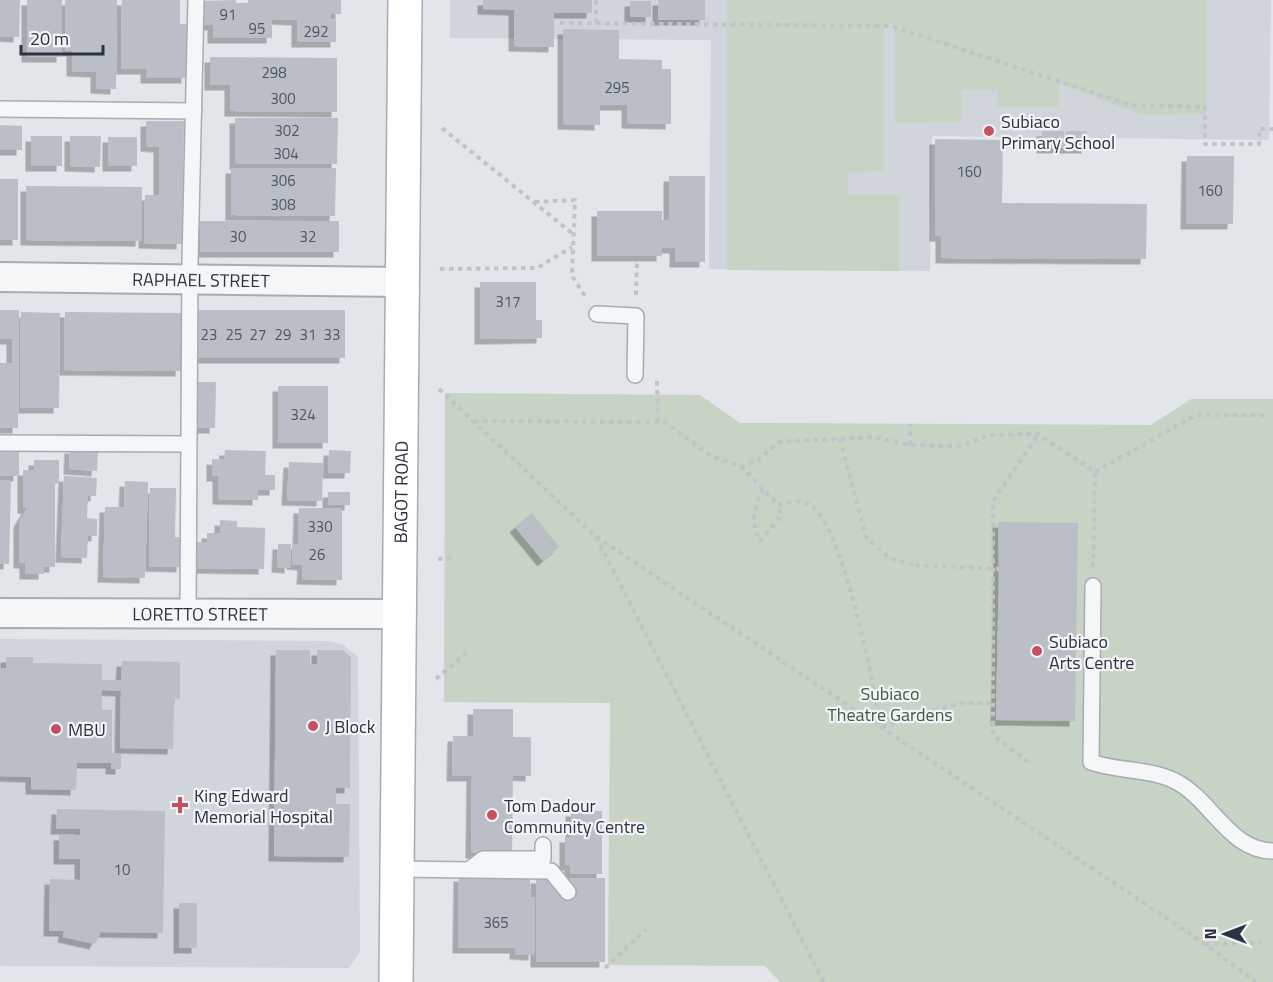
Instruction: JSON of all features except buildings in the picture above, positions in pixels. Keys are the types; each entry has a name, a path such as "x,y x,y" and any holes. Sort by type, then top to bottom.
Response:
{"main road":[{"name":"BAGOT ROAD","path":"396,982 405,0"}],"street":[{"name":"RAPHAEL STREET","path":"0,277 401,282"},
{"name":"LORETTO STREET","path":"0,613 399,614"}],"lane":[{"path":"188,613 190,279 196,0"},
{"path":"0,109 194,111"},
{"path":"597,314 636,316 635,375"},
{"path":"0,443 189,444"},
{"path":"1093,586 1091,762 1170,778 1186,788 1242,842 1256,850 1273,851"},
{"path":"469,870 483,859 543,859 543,845"},
{"path":"396,869 551,871 568,892"}],"path":[{"path":"596,0 596,23"},
{"path":"560,23 891,26 1131,105 1205,107 1205,144 1258,144 1258,129 1273,129"},
{"path":"442,128 573,234"},
{"path":"534,202 575,200 572,276 597,314"},
{"path":"441,269 537,268 573,246"},
{"path":"636,316 637,262"},
{"path":"657,375 658,422"},
{"path":"439,389 595,536 1204,944 1256,982"},
{"path":"1095,472 1196,415 1269,414"},
{"path":"473,422 665,422 711,456 741,466 763,489 778,505 781,516 760,541 754,527 754,514 763,489"},
{"path":"910,424 910,446"},
{"path":"741,466 758,460 778,442 873,437 910,446 961,446 989,435 1038,434 1095,472"},
{"path":"1028,762 993,735 993,501 1038,434"},
{"path":"840,439 866,537 889,558 915,565 999,569"},
{"path":"1093,586 1095,472"},
{"path":"778,505 804,502 813,508 825,527 850,590 882,728"},
{"path":"595,536 824,982"},
{"path":"438,559 455,558"},
{"path":"436,679 470,651"},
{"path":"882,728 960,703 993,703"},
{"path":"605,968 646,929"},
{"path":"1204,944 1262,943"}],"shaded area":[{"name":"Subiaco Primary School","path":"450,0 1271,0 1269,140 932,136 930,271 709,269 711,40 450,38"},
{"name":"King Edward Memorial Hospital","path":"0,639 328,641 344,645 358,657 360,952 349,968 0,966"}],"green space":[{"name":"Subiaco Primary School","path":"727,0 1206,0 1206,114 1141,115 1059,83 1058,107 997,107 997,90 962,90 962,122 895,123 895,24 884,24 884,170 848,173 847,195 899,195 899,271 727,270"},
{"name":"Subiaco Theatre Gardens","path":"445,393 700,395 740,423 1151,425 1191,399 1273,399 1273,982 780,982 765,966 608,965 610,703 444,702"}],"place":[{"name":"Subiaco Primary School","path":"989,131"},
{"name":"Subiaco Arts Centre","path":"1037,651"},
{"name":"J Block","path":"313,726"},
{"name":"MBU","path":"56,729"},
{"name":"King Edward Memorial Hospital","path":"180,805"},
{"name":"Tom Dadour Community Centre","path":"492,815"}]}
